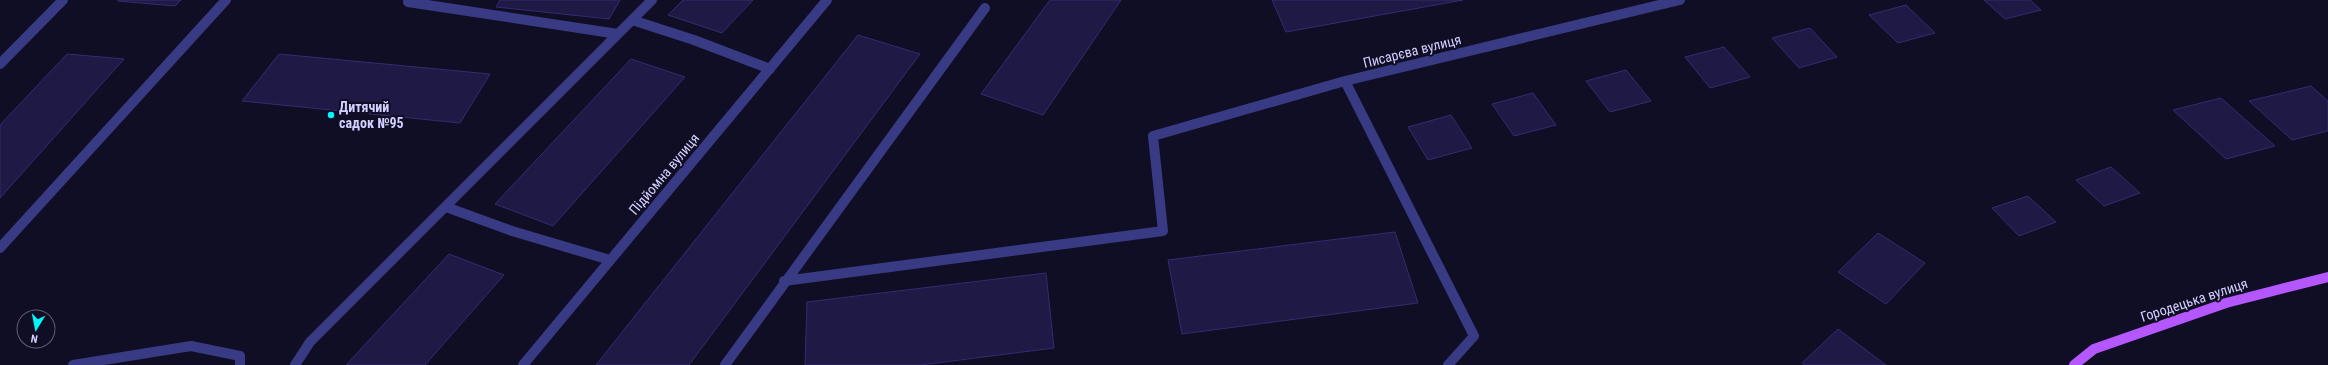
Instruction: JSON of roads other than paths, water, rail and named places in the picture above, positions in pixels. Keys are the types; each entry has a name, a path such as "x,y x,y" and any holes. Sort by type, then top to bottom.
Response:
{"main road":[{"name":"Городецька вулиця","path":"2074,365 2094,349 2226,303 2328,277"}],"street":[{"path":"0,64 63,0"},
{"path":"0,248 226,0"},
{"path":"410,0 408,2 618,34"},
{"path":"295,365 310,342 652,0"},
{"name":"Підйомна вулиця","path":"523,365 827,0"},
{"name":"Писарєва вулиця","path":"784,281 1163,231 1153,136 1345,81 1680,0"},
{"path":"725,365 784,281 985,8"},
{"path":"632,20 694,40 770,69"},
{"path":"1345,81 1474,336 1448,365"},
{"path":"446,207 512,231 610,260"},
{"path":"73,365 191,346 240,356 240,365"}],"place":[{"name":"Дитячий садок №95","path":"331,115"}]}
